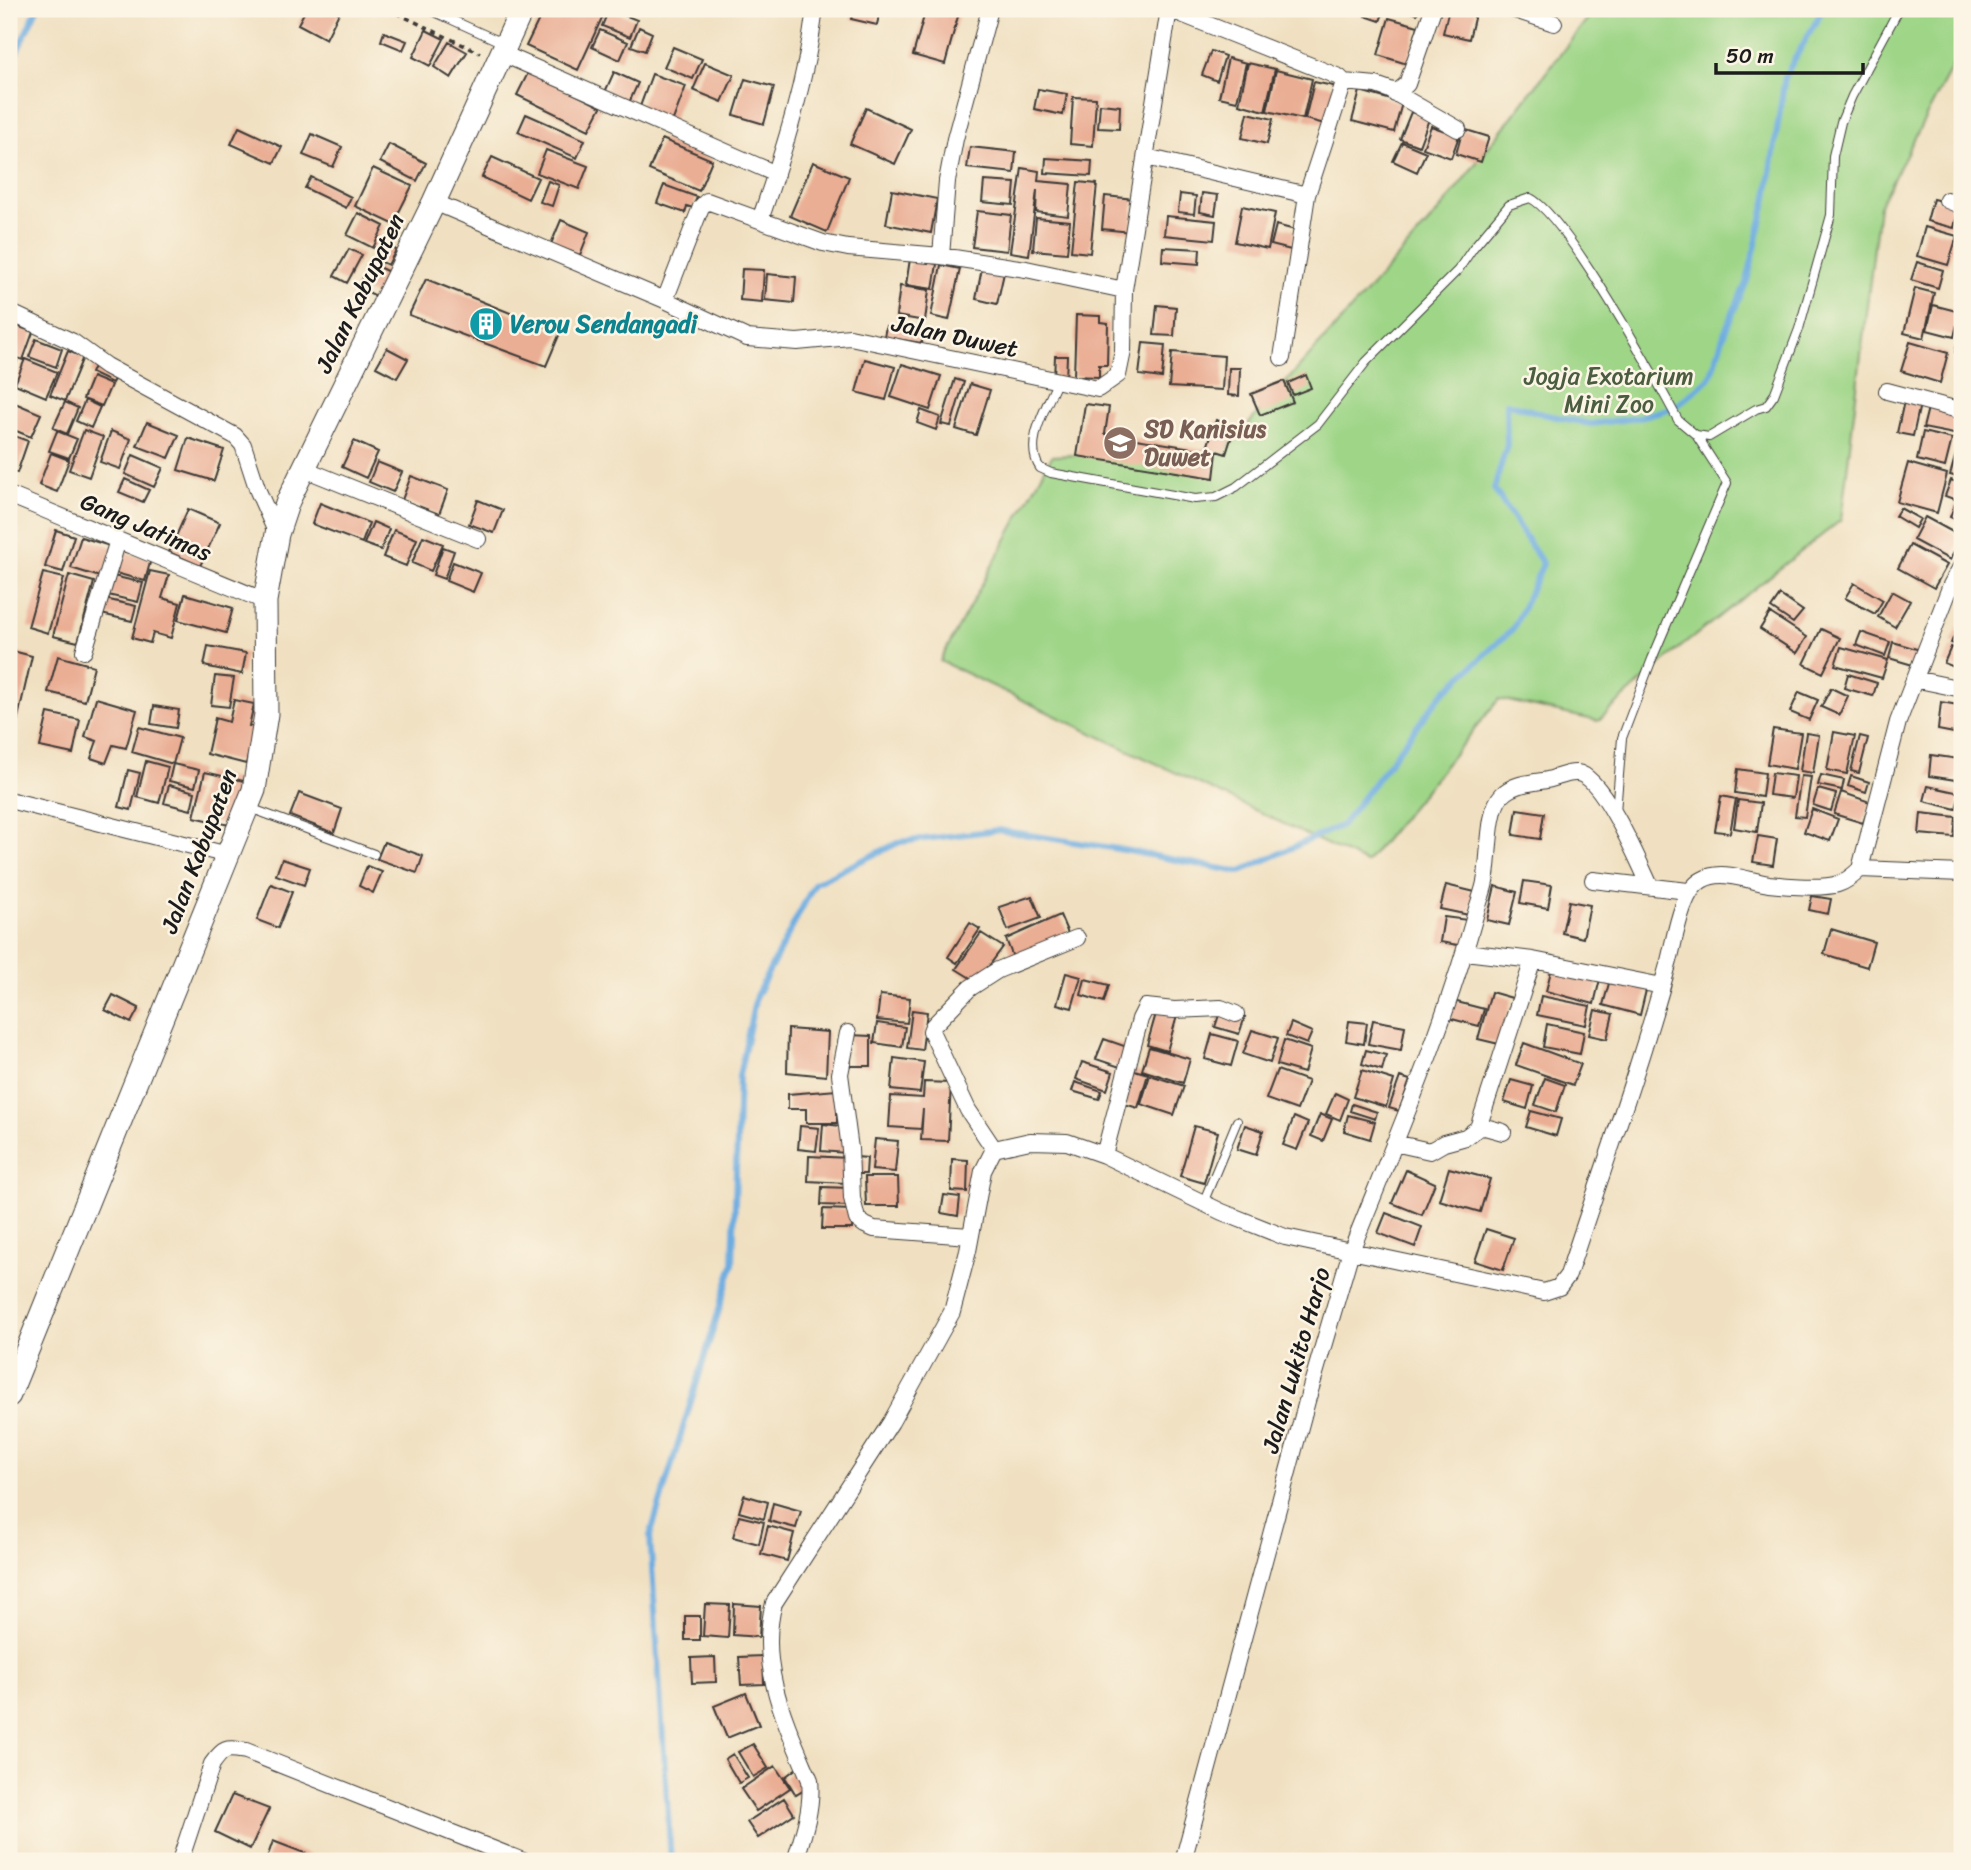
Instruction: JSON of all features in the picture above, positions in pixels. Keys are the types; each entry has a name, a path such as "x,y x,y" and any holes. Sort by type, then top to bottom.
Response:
{"main road":[{"name":"Jalan Kabupaten","path":"9,1395 254,790 267,714 265,601 276,534 302,468 434,202 522,9"}],"street":[{"path":"760,219 802,83 815,9"},
{"path":"941,256 947,181 955,139 990,9"},
{"path":"1163,9 1169,9 1339,77 1344,82 1376,85 1458,129"},
{"name":"Jalan Duwet","path":"434,202 665,300 747,338 797,342 850,337 1098,389 1118,376 1123,351 1124,290 1169,9"},
{"path":"1395,94 1407,84 1433,9"},
{"path":"1512,9 1554,23"},
{"path":"501,53 776,174"},
{"path":"1282,358 1307,195 1344,82"},
{"path":"1146,157 1266,183 1307,195"},
{"path":"665,300 704,203 712,202 791,233 848,248 941,256 1026,269 1124,290"},
{"path":"9,312 72,342 106,366 235,436 243,445 276,534"},
{"path":"1887,391 1962,411"},
{"path":"302,468 478,539"},
{"name":"Gang Jatimas","path":"9,495 265,601"},
{"path":"84,651 118,540"},
{"path":"1593,880 1688,891 1702,879 1717,876 1732,876 1769,884 1835,885 1849,880 1860,869 1898,722 1951,585 1962,565"},
{"path":"1914,679 1962,689"},
{"path":"994,1149 1030,1141 1067,1142 1104,1155 1203,1203 1285,1237 1351,1251 1465,952 1485,881 1492,815 1501,796 1508,789 1521,784 1579,773 1600,788 1650,886"},
{"path":"9,800 228,855"},
{"path":"1860,869 1962,873"},
{"name":"Jalan Lukito Harjo","path":"1182,1861 1307,1401 1351,1251 1544,1292 1559,1287 1568,1275 1662,986 1688,891"},
{"path":"994,1149 968,1110 931,1031 970,988 998,970 1077,938"},
{"path":"1465,952 1534,960 1662,986"},
{"path":"1478,1128 1534,960"},
{"path":"1104,1155 1140,1018 1146,1007 1174,1010 1221,1009 1236,1014"},
{"path":"848,1033 840,1086 850,1149 852,1198 857,1219 874,1229 970,1236"},
{"path":"1394,1143 1430,1151 1436,1150 1444,1143 1466,1137 1485,1126 1503,1132"},
{"path":"795,1861 807,1820 811,1789 810,1780 785,1722 772,1681 768,1637 774,1603 891,1422 952,1312 968,1251 983,1171 994,1149"},
{"path":"181,1861 212,1764 220,1752 229,1748 246,1751 523,1861"}],"lane":[{"path":"428,9 501,53"},
{"path":"1696,435 1709,437 1756,409 1766,406 1774,395 1799,330 1830,215 1833,156 1841,122 1899,9"},
{"path":"1057,382 1034,440 1032,451 1040,468 1051,473 1195,499 1216,496 1236,487 1318,424 1366,362 1458,270 1509,205 1530,198 1538,202 1556,222 1678,420 1696,435 1727,483 1652,659 1622,738 1615,818"},
{"path":"248,807 374,854"},
{"path":"1203,1203 1237,1121"}],"path":[{"path":"388,9 501,53"}],"green space":[{"name":"Jogja Exotarium Mini Zoo","path":"1595,9 1962,9 1962,48 1879,206 1841,520 1677,650 1598,721 1499,699 1366,863 940,661 1052,456 1226,449 1439,211"}],"building":[{"path":"306,9 332,9 339,13 326,39 298,24"},
{"path":"544,9 606,9 578,70 526,46"},
{"path":"609,9 637,20 630,37 602,26"},
{"path":"854,9 880,10 877,25 851,19"},
{"path":"926,9 960,9 945,64 913,55"},
{"path":"1368,9 1385,9 1380,21 1365,16"},
{"path":"1401,9 1418,9 1417,14"},
{"path":"1449,9 1476,10 1469,39 1443,33"},
{"path":"1389,18 1418,26 1407,64 1378,55"},
{"path":"639,27 652,33 645,51 631,46"},
{"path":"426,30 444,39 430,66 413,57"},
{"path":"600,30 628,42 620,60 592,47"},
{"path":"384,32 407,41 403,50 381,41"},
{"path":"449,42 467,52 451,78 434,67"},
{"path":"673,47 702,59 693,79 664,67"},
{"path":"1211,51 1225,56 1217,81 1202,75"},
{"path":"1228,58 1246,63 1237,101 1219,97"},
{"path":"705,63 734,75 722,102 693,90"},
{"path":"1248,63 1275,69 1265,111 1239,104"},
{"path":"1276,70 1312,79 1303,119 1267,111"},
{"path":"529,71 601,107 589,130 517,95"},
{"path":"614,72 638,83 629,103 605,92"},
{"path":"652,74 686,86 671,125 638,112"},
{"path":"745,79 774,87 764,124 734,115"},
{"path":"1314,82 1338,87 1329,125 1305,119"},
{"path":"1038,89 1067,94 1063,115 1034,109"},
{"path":"1360,91 1402,103 1394,132 1352,121"},
{"path":"1073,97 1096,98 1093,146 1070,144"},
{"path":"1100,104 1120,106 1119,129 1098,128"},
{"path":"866,108 911,129 895,164 850,144"},
{"path":"1411,112 1429,119 1419,146 1400,139"},
{"path":"1248,113 1273,119 1267,144 1242,138"},
{"path":"526,114 585,140 577,158 518,132"},
{"path":"1431,126 1459,136 1451,158 1423,148"},
{"path":"239,127 282,147 274,163 231,144"},
{"path":"1463,129 1489,137 1481,162 1456,154"},
{"path":"312,134 342,147 333,167 303,155"},
{"path":"662,139 712,160 699,191 649,170"},
{"path":"1402,142 1426,152 1417,172 1393,161"},
{"path":"389,144 426,163 417,181 380,162"},
{"path":"970,147 1016,152 1014,173 967,168"},
{"path":"546,150 588,166 579,189 537,173"},
{"path":"492,157 538,178 528,199 482,177"},
{"path":"1046,158 1092,161 1091,176 1045,173"},
{"path":"813,162 849,177 827,232 790,216"},
{"path":"373,168 412,186 393,224 355,206"},
{"path":"1022,168 1039,171 1038,181 1071,184 1068,216 1036,212 1037,190 1029,255 1010,252"},
{"path":"311,177 351,197 346,208 305,188"},
{"path":"548,181 559,185 552,206 540,202"},
{"path":"984,181 1015,183 1013,205 982,202"},
{"path":"1078,182 1097,184 1090,253 1071,251"},
{"path":"664,185 697,197 693,208 687,206 685,213 657,203"},
{"path":"892,190 937,199 931,233 886,224"},
{"path":"1202,193 1218,195 1215,215 1200,212"},
{"path":"1180,194 1196,196 1194,214 1178,212"},
{"path":"1105,196 1134,199 1131,232 1102,229"},
{"path":"1933,199 1959,205 1954,228 1927,221"},
{"path":"1242,206 1275,213 1268,249 1235,242"},
{"path":"977,211 1011,215 1007,251 972,247"},
{"path":"358,213 384,226 373,248 347,235"},
{"path":"1166,216 1216,221 1214,240 1164,235"},
{"path":"1036,218 1070,221 1067,253 1033,250"},
{"path":"561,220 589,232 580,255 551,244"},
{"path":"1276,225 1295,230 1291,250 1271,245"},
{"path":"1925,227 1957,236 1948,265 1917,256"},
{"path":"382,243 396,250 388,265 375,259"},
{"path":"1163,247 1200,249 1199,264 1162,261"},
{"path":"349,249 362,255 347,283 334,276"},
{"path":"910,259 937,264 933,289 906,285"},
{"path":"1917,262 1943,270 1938,288 1911,280"},
{"path":"370,263 395,275 382,299 358,287"},
{"path":"941,265 960,269 949,320 931,316"},
{"path":"982,268 1004,273 997,304 976,299"},
{"path":"742,269 764,270 762,302 740,300"},
{"path":"767,274 796,277 794,303 765,300"},
{"name":"Verou Sendangadi","path":"426,279 560,333 546,366 409,315"},
{"path":"900,286 929,290 925,321 896,316"},
{"path":"1915,288 1934,293 1924,338 1904,333"},
{"path":"1157,305 1176,307 1174,336 1154,335"},
{"path":"1933,305 1960,312 1954,337 1927,330"},
{"path":"1076,315 1100,316 1100,322 1108,323 1107,365 1099,365 1099,377 1074,376"},
{"path":"9,323 33,332 23,360 9,355"},
{"path":"886,326 924,332 922,343 884,337"},
{"path":"1962,326 1962,354 1955,352"},
{"path":"36,339 62,349 56,367 29,357"},
{"path":"1910,342 1948,353 1940,383 1901,371"},
{"path":"1143,343 1165,345 1162,378 1139,375"},
{"path":"387,348 408,359 397,378 376,367"},
{"path":"68,351 83,357 65,401 50,395"},
{"path":"1172,352 1224,356 1222,390 1169,387"},
{"path":"1055,356 1067,356 1066,379 1054,379"},
{"path":"9,358 17,361 9,387"},
{"path":"25,359 57,372 46,397 15,384"},
{"path":"865,359 895,367 886,400 856,392"},
{"path":"95,364 117,374 112,383 91,373"},
{"path":"902,364 941,376 930,410 891,397"},
{"path":"1229,368 1240,368 1239,396 1228,395"},
{"path":"1306,375 1311,388 1293,395 1288,383"},
{"path":"92,377 111,385 102,406 83,399"},
{"path":"955,379 964,382 951,426 941,424"},
{"path":"1284,381 1293,402 1260,415 1251,394"},
{"path":"970,384 990,390 976,435 956,429"},
{"path":"85,400 100,407 91,428 76,421"},
{"path":"1904,401 1920,404 1913,436 1897,433"},
{"path":"65,402 78,408 67,434 53,428"},
{"path":"15,403 41,414 31,437 9,428 9,416"},
{"name":"SD Kanisius Duwet","path":"1085,404 1109,407 1105,434 1217,452 1214,478 1077,456"},
{"path":"1928,408 1958,414 1954,434 1923,428"},
{"path":"921,410 940,417 936,430 917,423"},
{"path":"1216,420 1235,426 1226,454 1207,448"},
{"path":"147,422 179,435 169,458 137,446"},
{"path":"84,430 103,437 89,477 69,470"},
{"path":"57,431 77,439 69,458 49,451"},
{"path":"111,431 131,439 120,469 100,462"},
{"path":"1923,432 1952,439 1945,467 1917,460"},
{"path":"9,434 28,441 17,473 9,470"},
{"path":"188,438 224,450 214,481 178,470"},
{"path":"354,441 378,452 366,478 342,467"},
{"path":"1957,450 1962,451 1962,478 1950,475"},
{"path":"51,453 69,460 57,492 39,485"},
{"path":"133,455 163,468 154,487 125,474"},
{"path":"377,462 402,472 393,492 369,482"},
{"path":"1908,463 1947,474 1937,513 1897,502"},
{"path":"411,476 448,490 439,514 402,500"},
{"path":"125,479 149,490 143,502 119,492"},
{"path":"1951,480 1962,484 1962,502 1945,496"},
{"path":"478,500 503,510 494,533 469,524"},
{"path":"320,503 369,523 362,543 312,524"},
{"path":"1955,504 1962,506 1962,522 1950,517"},
{"path":"1900,508 1920,519 1915,528 1895,516"},
{"path":"188,509 220,523 200,566 169,552"},
{"path":"1925,517 1962,537 1950,560 1913,540"},
{"path":"373,522 389,529 381,550 364,544"},
{"path":"56,530 74,536 63,572 45,567"},
{"path":"394,530 417,539 406,566 383,557"},
{"path":"423,536 443,544 431,571 412,563"},
{"path":"81,537 113,547 103,578 71,568"},
{"path":"1910,545 1947,565 1934,588 1898,568"},
{"path":"443,547 454,551 444,579 433,575"},
{"path":"118,550 151,559 145,581 112,572"},
{"path":"453,562 481,573 473,592 446,581"},
{"path":"150,571 169,575 162,598 180,603 171,638 153,633 150,643 132,638"},
{"path":"43,573 64,578 48,633 28,627"},
{"path":"69,575 94,582 78,642 53,636"},
{"path":"113,576 143,583 138,602 108,595"},
{"path":"1854,583 1883,600 1875,614 1845,598"},
{"path":"1892,591 1910,601 1895,627 1878,617"},
{"path":"185,594 233,608 226,633 178,620"},
{"path":"1780,595 1803,611 1793,623 1771,608"},
{"path":"105,599 136,606 132,621 101,614"},
{"path":"1770,613 1807,637 1797,653 1760,629"},
{"path":"1958,627 1962,629 1962,647 1951,643"},
{"path":"1821,629 1840,638 1823,673 1804,664"},
{"path":"1861,632 1890,642 1885,656 1856,645"},
{"path":"1893,642 1920,650 1916,666 1889,658"},
{"path":"208,646 246,653 242,674 204,666"},
{"path":"1841,647 1888,660 1882,678 1835,665"},
{"path":"1951,647 1962,651 1962,670 1944,663"},
{"path":"9,650 32,656 17,722 9,720"},
{"path":"58,656 94,666 85,701 48,692"},
{"path":"1848,674 1877,683 1873,696 1844,688"},
{"path":"215,676 234,678 229,707 211,705"},
{"path":"1831,688 1848,696 1839,715 1821,707"},
{"path":"1799,692 1818,700 1809,720 1790,712"},
{"path":"96,698 137,710 126,748 113,745 106,763 91,758 97,741 85,737"},
{"path":"234,700 254,704 249,726 255,727 246,764 207,754 215,718 229,722"},
{"path":"1941,702 1958,705 1954,733 1938,730"},
{"path":"154,706 179,710 176,728 151,724"},
{"path":"48,713 80,720 73,754 40,747"},
{"path":"139,727 180,738 173,764 132,752"},
{"path":"1773,729 1801,733 1795,769 1767,764"},
{"path":"1834,732 1855,736 1847,774 1827,770"},
{"path":"1806,733 1819,735 1813,773 1800,771"},
{"path":"1860,736 1868,738 1859,773 1851,771"},
{"path":"1959,737 1962,737 1962,752 1956,750"},
{"path":"1931,755 1959,759 1956,780 1929,776"},
{"path":"146,761 168,767 159,803 137,797"},
{"path":"173,764 199,770 195,787 169,781"},
{"path":"1738,769 1765,773 1762,797 1735,793"},
{"path":"128,770 140,773 131,810 119,807"},
{"path":"205,772 248,782 238,827 194,817"},
{"path":"1772,773 1796,776 1793,798 1769,795"},
{"path":"1821,775 1844,780 1842,790 1818,785"},
{"path":"1801,776 1811,777 1805,817 1795,816"},
{"path":"1851,776 1869,782 1866,792 1848,786"},
{"path":"169,785 195,792 191,810 164,803"},
{"path":"1928,786 1960,793 1956,809 1924,801"},
{"path":"1818,789 1836,794 1831,811 1813,805"},
{"path":"1841,792 1870,802 1863,823 1834,814"},
{"path":"299,793 342,809 334,833 290,816"},
{"path":"1721,796 1736,799 1730,833 1715,831"},
{"path":"1738,800 1761,803 1757,832 1734,828"},
{"path":"1961,804 1962,837 1956,837"},
{"path":"1517,809 1544,813 1540,839 1513,835"},
{"path":"1812,809 1838,819 1830,841 1804,832"},
{"path":"1921,813 1956,817 1954,837 1919,834"},
{"path":"1758,836 1777,839 1773,865 1753,862"},
{"path":"384,842 423,856 417,873 377,859"},
{"path":"282,859 310,868 304,885 276,875"},
{"path":"367,866 382,872 373,893 359,886"},
{"path":"1524,881 1552,885 1548,908 1520,903"},
{"path":"271,884 292,892 278,928 257,920"},
{"path":"1446,885 1475,892 1469,915 1440,909"},
{"path":"1495,886 1517,892 1509,925 1487,920"},
{"path":"1032,896 1041,918 1008,930 999,907"},
{"path":"1812,896 1831,899 1828,914 1809,910"},
{"path":"1569,901 1590,905 1583,938 1562,933"},
{"path":"1060,915 1069,936 1014,960 1006,939"},
{"path":"1444,917 1468,920 1464,946 1440,942"},
{"path":"970,923 980,929 957,963 948,957"},
{"path":"1831,929 1874,942 1867,967 1824,954"},
{"path":"981,933 1003,947 977,982 956,969"},
{"path":"1552,967 1600,979 1594,1004 1546,991"},
{"path":"1066,973 1081,977 1072,1008 1057,1004"},
{"path":"1611,976 1647,986 1640,1015 1603,1005"},
{"path":"1085,979 1109,985 1104,1002 1081,995"},
{"path":"1491,992 1512,998 1499,1044 1478,1039"},
{"path":"113,995 139,1008 131,1023 105,1010"},
{"path":"880,995 910,998 907,1023 877,1020"},
{"path":"1541,996 1590,1006 1586,1025 1537,1015"},
{"path":"1453,1001 1484,1009 1479,1026 1448,1018"},
{"path":"1221,1009 1245,1017 1239,1034 1215,1027"},
{"path":"912,1010 927,1012 922,1050 907,1048"},
{"path":"1157,1010 1177,1016 1167,1051 1147,1045"},
{"path":"1595,1010 1613,1014 1607,1039 1589,1035"},
{"path":"1373,1020 1405,1026 1401,1050 1368,1044"},
{"path":"1349,1021 1367,1023 1364,1044 1346,1041"},
{"path":"877,1023 905,1027 902,1047 874,1043"},
{"path":"1291,1023 1312,1032 1307,1044 1286,1036"},
{"path":"1547,1024 1584,1032 1580,1054 1543,1047"},
{"path":"788,1029 828,1032 826,1076 787,1072"},
{"path":"1252,1030 1278,1038 1270,1063 1243,1054"},
{"path":"1212,1034 1238,1041 1231,1066 1205,1059"},
{"path":"849,1035 871,1036 871,1066 851,1066"},
{"path":"1104,1039 1130,1048 1123,1068 1096,1059"},
{"path":"1284,1040 1311,1049 1304,1073 1277,1065"},
{"path":"1524,1043 1581,1064 1573,1085 1516,1065"},
{"path":"1149,1047 1190,1059 1183,1083 1142,1070"},
{"path":"1366,1050 1386,1055 1382,1070 1362,1064"},
{"path":"894,1058 924,1062 920,1093 891,1090"},
{"path":"1082,1062 1113,1072 1107,1090 1076,1079"},
{"path":"1131,1069 1148,1074 1138,1108 1121,1103"},
{"path":"1277,1070 1308,1081 1297,1110 1266,1099"},
{"path":"1362,1070 1394,1080 1386,1107 1353,1097"},
{"path":"1150,1075 1184,1086 1174,1115 1141,1104"},
{"path":"1400,1077 1410,1080 1399,1111 1389,1108"},
{"path":"1545,1078 1565,1085 1556,1112 1535,1105"},
{"path":"1511,1080 1533,1086 1527,1109 1504,1102"},
{"path":"924,1082 951,1083 948,1141 921,1140 923,1109 921,1129 889,1127 891,1096 923,1098"},
{"path":"1075,1082 1102,1091 1099,1099 1072,1091"},
{"path":"837,1090 837,1123 806,1123 806,1109 788,1109 788,1094"},
{"path":"1335,1093 1348,1099 1340,1120 1326,1114"},
{"path":"1352,1104 1377,1112 1375,1119 1350,1111"},
{"path":"1531,1111 1561,1119 1556,1136 1526,1127"},
{"path":"1320,1114 1332,1119 1323,1141 1311,1136"},
{"path":"1348,1115 1375,1122 1370,1139 1344,1131"},
{"path":"1294,1117 1308,1123 1297,1150 1283,1145"},
{"path":"823,1124 841,1126 846,1153 821,1151"},
{"path":"1245,1125 1263,1131 1256,1155 1237,1149"},
{"path":"800,1126 819,1128 816,1151 798,1149"},
{"path":"1194,1126 1218,1132 1204,1183 1180,1176"},
{"path":"875,1139 898,1141 895,1172 872,1170"},
{"path":"809,1156 848,1158 846,1183 808,1181"},
{"path":"856,1157 867,1158 866,1174 856,1174"},
{"path":"952,1159 968,1160 967,1192 951,1191"},
{"path":"1449,1168 1490,1179 1480,1212 1439,1200"},
{"path":"1406,1170 1435,1183 1422,1215 1392,1203"},
{"path":"865,1177 898,1177 899,1206 866,1206"},
{"path":"822,1187 850,1188 849,1206 821,1205"},
{"path":"944,1195 960,1197 958,1216 941,1213"},
{"path":"823,1209 853,1210 852,1229 822,1229"},
{"path":"1386,1213 1422,1227 1415,1247 1378,1233"},
{"path":"1486,1229 1514,1238 1503,1270 1475,1261"},
{"path":"744,1495 768,1502 764,1519 739,1512"},
{"path":"773,1503 801,1511 796,1528 769,1521"},
{"path":"739,1516 764,1522 759,1544 733,1537"},
{"path":"768,1526 794,1533 787,1561 761,1554"},
{"path":"705,1604 730,1605 728,1638 703,1636"},
{"path":"734,1604 761,1606 759,1637 733,1635"},
{"path":"685,1616 700,1616 700,1640 685,1640"},
{"path":"763,1656 764,1684 741,1685 739,1657"},
{"path":"715,1657 716,1682 692,1683 691,1658"},
{"path":"746,1693 759,1725 727,1738 714,1706"},
{"path":"753,1744 768,1768 753,1777 738,1752"},
{"path":"733,1754 748,1778 739,1783 725,1759"},
{"path":"775,1766 790,1788 756,1811 741,1789"},
{"path":"797,1768 809,1787 796,1795 785,1777"},
{"path":"232,1795 269,1809 250,1849 215,1832"},
{"path":"784,1798 794,1814 758,1838 747,1822"},
{"path":"273,1841 325,1861 266,1861"}],"waterway":[{"path":"9,68 37,9"},
{"path":"671,1861 650,1536 733,1264 739,1076 756,996 815,883 900,842 998,830 1239,872 1342,825 1440,696 1513,629 1543,564 1494,489 1507,445 1506,403 1591,424 1636,418 1675,407 1710,378 1725,331 1747,281 1767,198 1785,76 1823,9"}],"place":[{"name":"Verou Sendangadi","path":"486,324"},
{"name":"SD Kanisius Duwet","path":"1120,443"}]}
